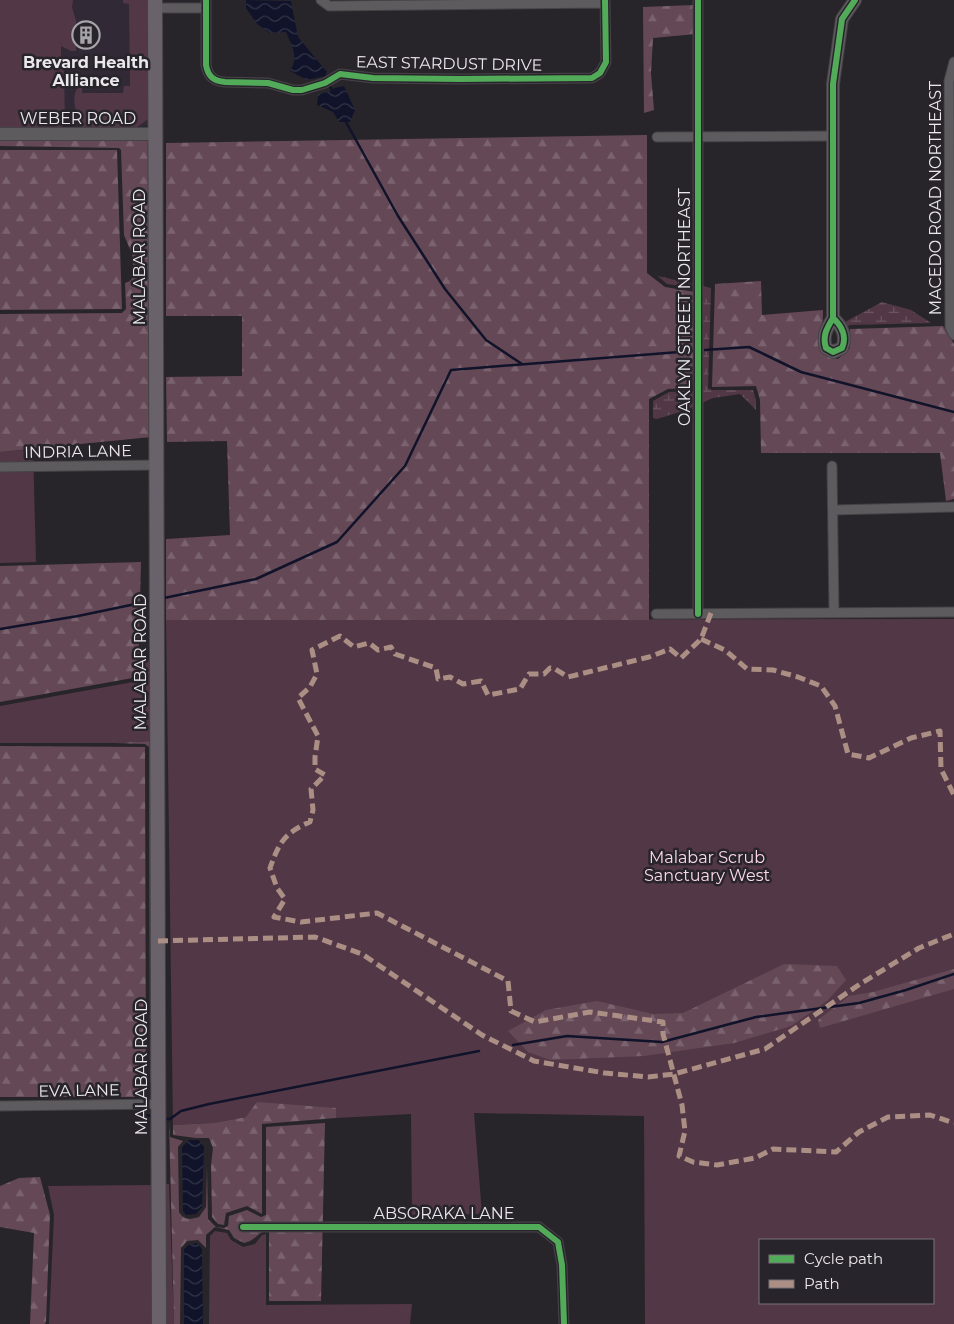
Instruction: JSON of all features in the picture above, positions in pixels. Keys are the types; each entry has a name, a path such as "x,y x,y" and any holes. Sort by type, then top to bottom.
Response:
{"main road":[{"name":"MALABAR ROAD","path":"155,4 159,1324"}],"street":[{"path":"321,0 329,6 605,1"},
{"name":"OAKLYN STREET NORTHEAST","path":"698,0 698,614"},
{"path":"834,318 833,84 842,19 855,0"},
{"name":"EAST STARDUST DRIVE","path":"206,4 206,65 207,73 211,78 218,82 268,82 293,90 302,90 328,81 340,74 373,78 460,80 592,78 600,73 606,62 605,1"},
{"path":"155,4 206,4"},
{"name":"MACEDO ROAD NORTHEAST","path":"954,62 949,88 950,327 954,335"},
{"name":"WEBER ROAD","path":"0,134 156,134"},
{"path":"657,137 832,136"},
{"name":"INDRIA LANE","path":"0,467 156,465"},
{"path":"832,466 834,613"},
{"path":"833,510 954,507"},
{"path":"656,614 954,612"},
{"name":"EVA LANE","path":"0,1106 159,1104"},
{"name":"ABSORAKA LANE","path":"243,1227 539,1227 558,1242 562,1265 564,1324"}],"shaded area":[{"path":"0,0 147,0 151,113 147,125 140,129 0,130"}],"green space":[{"path":"0,0 73,0 72,7 76,21 76,51 71,51 61,46 61,61 71,68 64,66 65,125 60,129 0,127"},
{"path":"123,0 147,0 150,89 148,119 136,128 94,129 80,127 74,98 78,88 82,86 82,93 123,93 124,86 130,86 129,4 123,3"},
{"path":"694,5 696,34 653,38 651,73 654,110 644,113 643,7"},
{"path":"647,135 647,273 665,287 695,292 692,388 668,389 649,399 649,620 166,620 166,539 230,535 227,441 167,442 166,377 242,376 242,316 166,316 166,143"},
{"path":"151,138 151,437 0,452 0,314 122,313 126,309 125,283 130,281 134,275 132,254 124,235 121,150 119,148 0,146 0,139"},
{"path":"0,150 117,150 122,309 0,310"},
{"path":"652,271 658,276 711,288 708,388 712,390 753,390 756,410 740,394 713,398 686,410 657,419 653,418 653,401 669,392 695,391 696,288 667,284"},
{"path":"761,281 762,315 823,310 822,349 826,356 838,359 850,348 850,329 943,326 954,344 954,499 946,501 940,453 761,453 760,400 756,386 712,387 715,284"},
{"path":"882,302 911,310 931,323 850,325 847,327 843,323"},
{"path":"33,449 36,562 0,563 0,452"},
{"path":"141,562 138,677 0,702 0,566"},
{"name":"Malabar Scrub Sanctuary West","path":"954,619 954,1324 645,1324 644,1116 474,1113 482,1214 412,1215 411,1114 336,1118 336,1108 246,1117 213,1123 173,1125 166,620"},
{"path":"153,659 153,741 115,743 0,743 0,706 139,681 142,678 143,660"},
{"path":"153,741 154,1056 150,1084 149,747 145,744 115,743"},
{"path":"0,746 145,747 146,1097 0,1097"},
{"path":"784,964 837,966 846,980 827,1001 791,1026 734,1043 644,1056 550,1060 528,1052 508,1031 546,1010 597,1001 653,1014 683,1013"},
{"path":"954,969 954,989 820,1028 818,1020 849,996 873,992"},
{"path":"257,1102 336,1108 336,1118 262,1124 262,1214 247,1206 226,1213 224,1225 218,1224 212,1217 211,1165 213,1148 209,1138 173,1135 173,1125 213,1123 246,1117"},
{"path":"169,1121 170,1137 183,1141 178,1147 179,1212 183,1217 192,1219 199,1217 206,1207 207,1167 208,1219 216,1227 224,1228 228,1226 229,1216 247,1210 261,1217 266,1215 266,1127 325,1123 321,1301 269,1301 269,1232 264,1231 244,1243 234,1238 229,1230 215,1227 206,1235 206,1248 198,1240 187,1241 181,1248 180,1324 174,1324"},
{"path":"40,1177 50,1215 46,1322 45,1324 30,1324 34,1233 0,1227 0,1186 19,1178"},
{"path":"163,1184 169,1184 174,1324 164,1324"},
{"path":"154,1185 154,1324 49,1324 54,1215 48,1186"},
{"path":"215,1231 227,1233 231,1240 243,1247 255,1244 262,1235 266,1234 266,1305 412,1304 410,1324 209,1324 210,1236"}],"water":[{"path":"246,0 291,1 298,37 327,72 325,76 307,80 290,71 293,66 294,56 286,32 270,33 257,24 246,8"},
{"path":"344,86 355,110 350,122 339,122 333,112 317,105 318,94"},
{"path":"189,1140 199,1140 204,1147 202,1207 196,1214 186,1215 183,1211 182,1147"},
{"path":"197,1243 202,1249 203,1324 184,1324 184,1249 189,1245"}],"waterway":[{"path":"329,84 332,91"},
{"path":"346,122 398,216 445,289 486,340 522,364"},
{"path":"705,350 749,347 801,372 954,412"},
{"path":"164,598 256,579 337,542 405,466 451,370 692,351"},
{"path":"0,629 78,616 150,601"},
{"path":"513,1045 567,1036 662,1042 756,1017 859,1003 954,974"},
{"path":"166,1119 170,1119 181,1111 209,1104 479,1051"},
{"path":"144,1115 152,1116"}],"marked path":[{"path":"711,613 701,639 681,658 670,649 649,657 568,677 550,668 544,674 529,674 520,689 488,695 481,681 463,684 450,677 438,679 436,668 395,654 391,647 378,650 369,643 354,647 340,636 312,650 317,674 310,687 298,698 318,736 315,769 325,775 311,789 313,810 310,822 288,835 276,852 270,868 277,888 285,899 274,917 301,922 377,913 508,981 511,1011 535,1022 590,1012 663,1022 663,1034 682,1105 685,1131 679,1156 693,1162 717,1165 755,1158 773,1149 836,1152 859,1132 888,1117 930,1115 954,1123"},
{"path":"701,639 725,650 747,669 773,670 821,686 835,706 848,754 869,758 911,738 940,731 941,769 954,795"},
{"path":"158,941 315,937 362,954 482,1035 534,1061 605,1073 648,1077 674,1074 765,1049 860,984 919,948 954,934"}],"cycle path":[{"path":"206,0 206,65 212,77 225,82 268,83 293,90 302,90 325,83 340,74 373,78 592,78 600,73 606,62 605,0"},
{"path":"698,0 698,614"},
{"path":"833,318 841,328 844,336 842,348 833,352 826,348 825,340 827,329 833,318 833,84 842,19 855,0"},
{"path":"243,1227 539,1227 558,1242 562,1265 564,1324"}],"place":[{"name":"Brevard Health Alliance","path":"86,35"}]}
